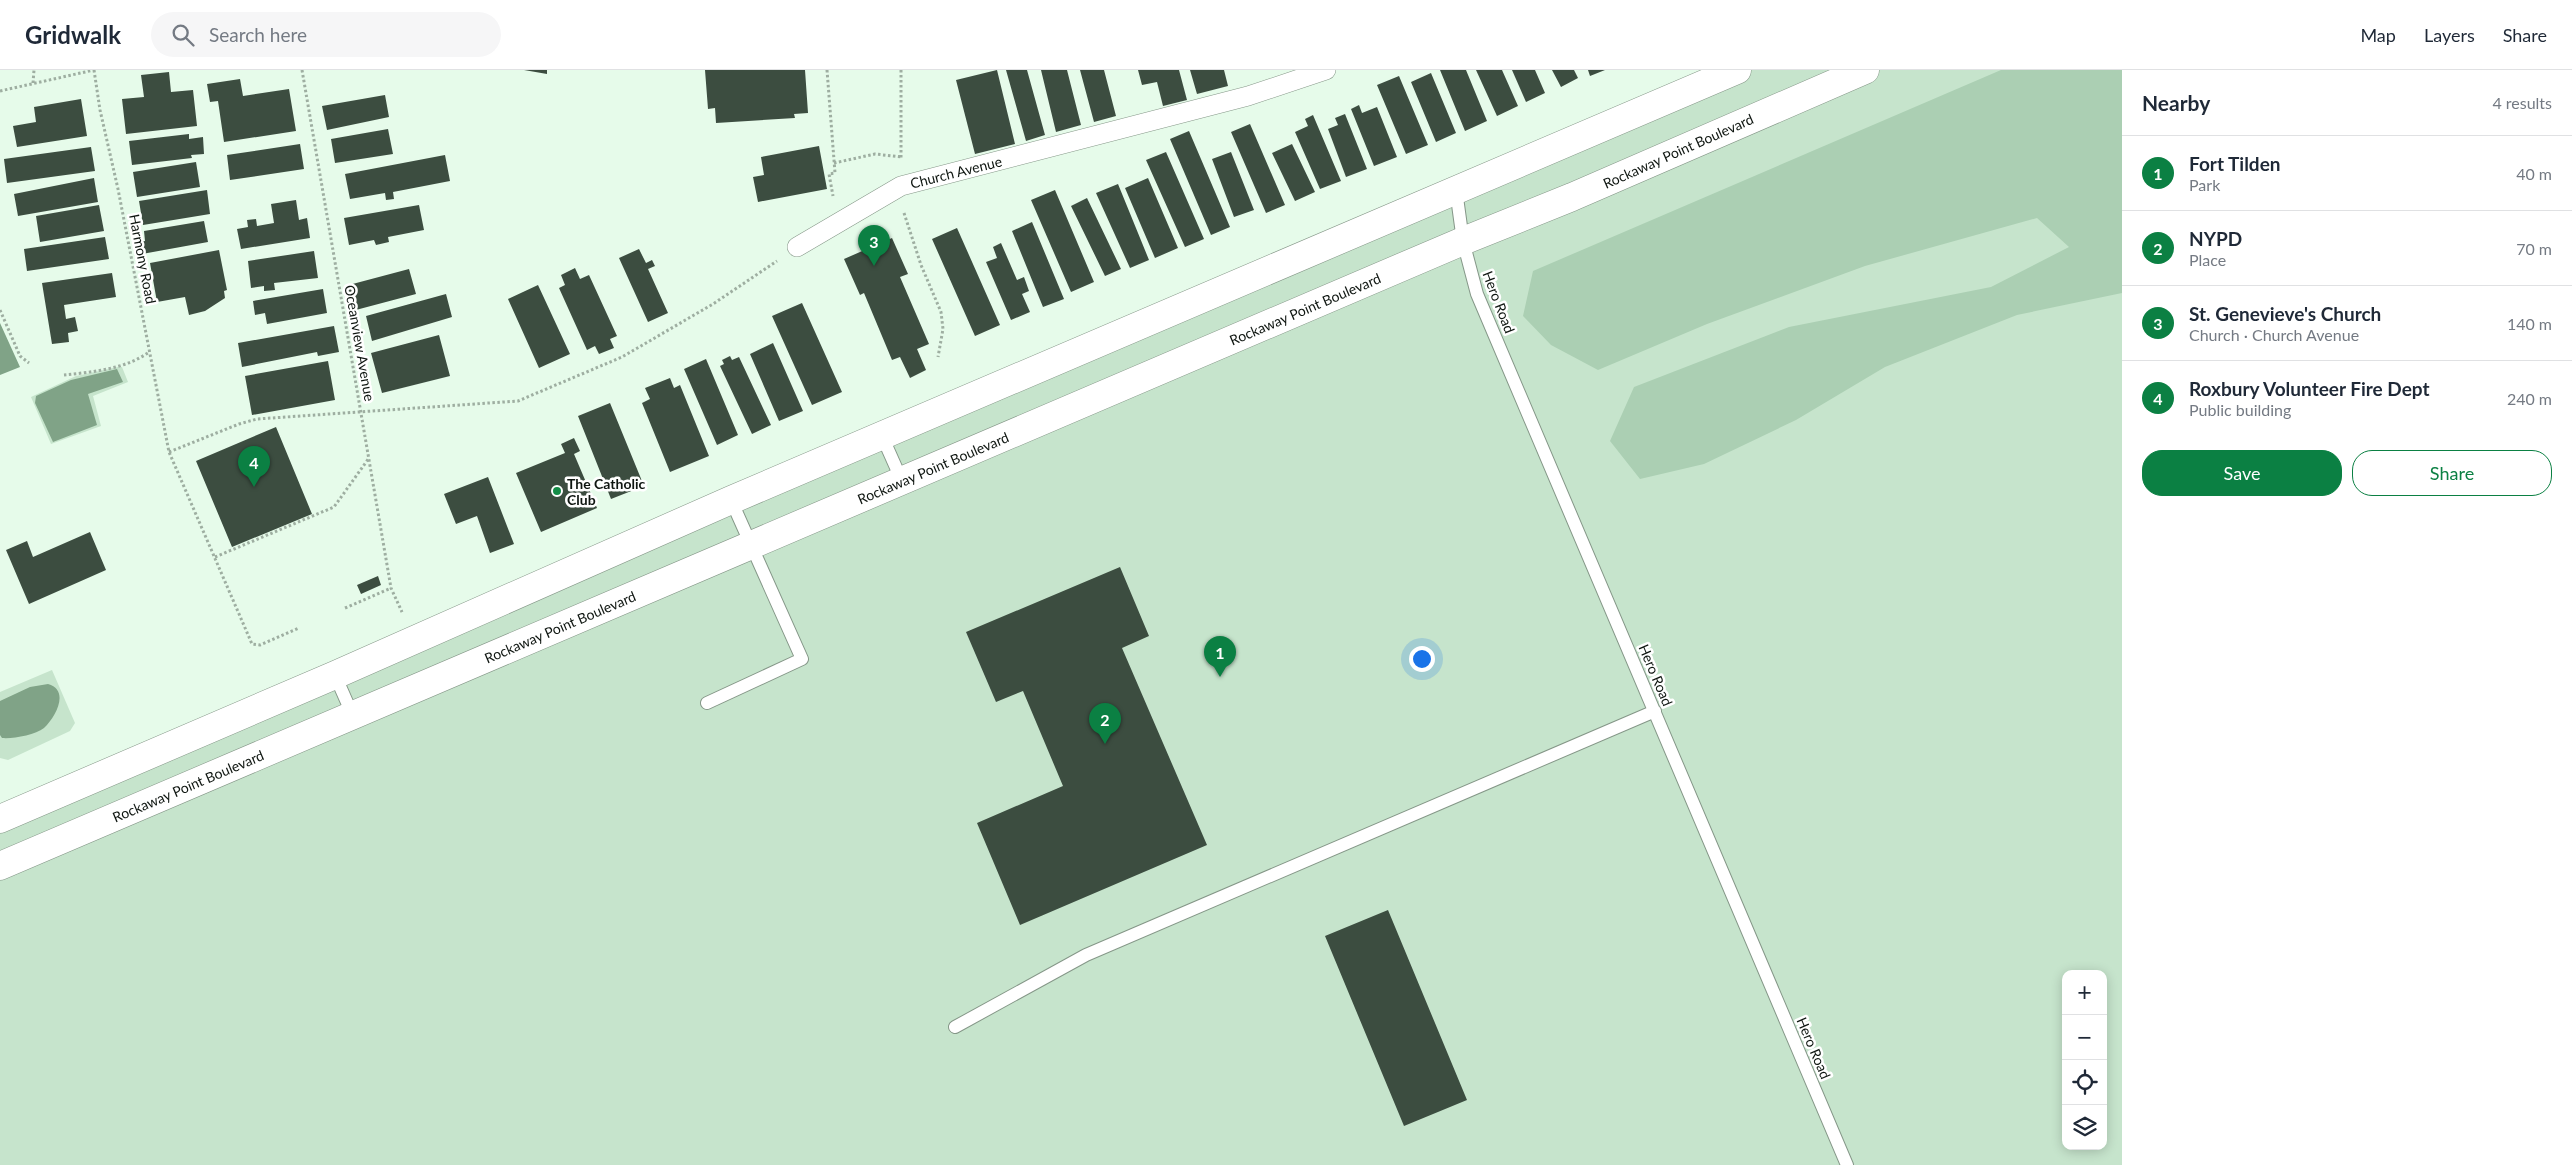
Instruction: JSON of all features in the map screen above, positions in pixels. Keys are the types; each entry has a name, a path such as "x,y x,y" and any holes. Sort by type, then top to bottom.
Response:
{"street":[{"name":"Church Avenue","path":"797,246 902,186 1248,96 1326,70"},
{"path":"1,817 335,675 732,500 1737,70"},
{"name":"Rockaway Point Boulevard","path":"0,866 902,480 1572,197 1865,70"},
{"path":"196,734 213,775"}],"lane":[{"name":"Hero Road","path":"1456,190 1464,241 1477,294 1848,1165"},
{"path":"882,436 902,480"},
{"path":"707,703 802,659 732,500"},
{"path":"335,675 353,716"},
{"path":"955,1027 1086,955 1656,712"}],"path":[{"path":"33,83 34,70"},
{"path":"0,91 94,70"},
{"name":"Harmony Road","path":"94,70 100,110 169,452 252,644 260,645 299,628"},
{"name":"Oceanview Avenue","path":"302,70 361,412 518,402 622,357 713,304 797,246"},
{"path":"826,70 835,173 829,174 837,223"},
{"path":"900,70 902,186 907,222 921,265 941,312 943,329 938,357"},
{"path":"0,310 20,356 29,363"},
{"path":"64,375 91,372 120,365 142,357 149,352"},
{"path":"169,452 249,421 361,412 391,588 406,620"},
{"path":"215,557 334,506 368,458"},
{"path":"345,608 391,588"}],"shaded area":[{"path":"1737,70 2122,70 2122,1165 0,1165 0,813"},
{"path":"2001,70 2122,70 2122,293 2017,315 1885,367 1796,420 1704,464 1640,479 1610,441 1634,387 1789,327 1991,287 2069,247 2037,218 1865,266 1707,324 1598,370 1551,345 1523,316 1533,271"},
{"path":"0,323 20,367 0,375"},
{"path":"122,367 128,382 93,396 101,426 51,444 31,397 76,376"},
{"path":"117,369 123,382 88,394 97,425 53,442 35,403 36,396 71,380"},
{"path":"52,670 75,723 70,731 8,760 0,758 0,692"},
{"path":"48,684 55,687 60,698 56,711 49,723 44,728 30,735 2,738 0,735 0,701 30,687"}],"building":[{"path":"524,70 547,70 547,74"},
{"path":"705,70 805,70 808,113 794,114 795,118 716,123 715,108 708,109"},
{"path":"997,70 1015,144 975,154 956,80"},
{"path":"1006,70 1027,70 1045,135 1026,141"},
{"path":"1041,70 1067,70 1081,125 1056,132"},
{"path":"1080,70 1104,70 1116,116 1094,122"},
{"path":"1138,70 1179,70 1187,100 1163,106 1157,82 1142,85"},
{"path":"1190,70 1224,70 1228,86 1197,94"},
{"path":"1440,70 1466,70 1487,121 1465,131"},
{"path":"1476,70 1502,70 1518,106 1497,116"},
{"path":"1512,70 1535,70 1545,93 1526,102"},
{"path":"1552,70 1574,70 1578,78 1561,87"},
{"path":"1588,70 1605,70 1590,76"},
{"path":"169,72 171,92 193,90 197,126 126,134 122,99 144,97 141,75"},
{"path":"1431,73 1456,133 1436,142 1411,82"},
{"path":"1399,76 1428,145 1406,154 1377,85"},
{"path":"240,79 243,96 289,89 296,131 224,142 218,101 210,102 207,84"},
{"path":"385,95 389,117 327,130 322,106"},
{"path":"81,99 87,136 17,147 13,126 36,122 34,107"},
{"path":"1359,105 1362,113 1377,107 1397,157 1374,166 1351,109"},
{"path":"1345,114 1367,169 1346,177 1328,129 1338,125 1335,118"},
{"path":"1313,115 1341,181 1320,189 1295,132 1308,126 1305,119"},
{"path":"1250,124 1285,205 1266,213 1231,132"},
{"path":"388,129 393,154 335,163 331,139"},
{"path":"1189,131 1230,227 1211,235 1170,139"},
{"path":"189,134 189,139 203,137 204,154 191,155 192,158 132,165 129,141"},
{"path":"300,144 304,169 230,180 227,155"},
{"path":"1292,144 1315,192 1295,201 1272,153"},
{"path":"819,146 827,189 758,202 753,177 764,175 761,157"},
{"path":"91,147 95,171 7,183 4,159"},
{"path":"1166,152 1204,239 1185,247 1146,160"},
{"path":"1231,152 1254,210 1234,217 1212,159"},
{"path":"445,155 450,181 393,192 394,199 386,200 385,193 350,199 345,174"},
{"path":"196,162 200,187 137,197 133,172"},
{"path":"94,178 98,202 18,216 14,194"},
{"path":"1148,178 1178,248 1155,258 1125,188"},
{"path":"1118,184 1149,260 1130,268 1096,193"},
{"path":"207,190 210,214 143,225 139,201"},
{"path":"1055,190 1094,282 1071,292 1031,200"},
{"path":"1087,198 1121,269 1105,276 1071,206"},
{"path":"296,200 299,220 307,218 310,238 241,249 237,229 248,227 247,220 256,219 257,226 274,223 271,204"},
{"path":"99,205 104,231 40,242 36,216"},
{"path":"419,205 424,230 388,237 389,242 376,245 374,240 349,245 344,218"},
{"path":"204,221 208,242 142,254 139,242 145,241 144,231"},
{"path":"1032,222 1064,299 1043,307 1012,231"},
{"path":"957,228 1000,325 975,336 932,239"},
{"path":"105,237 109,259 27,271 24,249"},
{"path":"892,238 908,274 900,277 929,344 917,349 926,370 910,378 900,357 892,360 864,293 860,295 844,259"},
{"path":"1001,243 1017,280 1024,277 1029,291 1022,294 1030,312 1011,320 986,262 997,258 993,247"},
{"path":"639,249 646,263 652,260 655,266 648,269 668,313 648,322 619,258"},
{"path":"219,250 227,290 224,291 225,298 205,311 189,315 185,297 157,302 150,263"},
{"path":"314,251 318,278 274,283 275,290 264,291 264,286 251,288 248,261"},
{"path":"575,268 580,279 589,275 617,336 610,339 614,348 599,354 595,346 587,350 559,288 565,285 561,275"},
{"path":"409,269 416,294 352,311 345,286"},
{"path":"112,273 116,297 64,305 66,319 75,317 78,331 68,333 69,342 52,344 42,283"},
{"path":"538,285 570,354 539,368 508,299"},
{"path":"323,289 327,313 267,324 265,313 255,315 253,301"},
{"path":"446,294 452,317 372,341 366,316"},
{"path":"802,303 842,392 812,405 772,316"},
{"path":"334,326 339,352 318,356 317,352 242,367 238,343"},
{"path":"439,335 450,376 382,393 371,353"},
{"path":"773,343 803,411 779,421 750,354"},
{"path":"730,356 732,360 739,357 771,425 752,434 720,366 724,364 722,360"},
{"path":"706,359 738,435 717,445 684,369"},
{"path":"328,361 335,400 252,415 245,376"},
{"path":"670,378 674,388 680,385 709,456 670,472 642,403 650,399 645,388"},
{"path":"610,403 644,486 611,499 578,416"},
{"path":"276,427 312,514 232,547 196,461"},
{"name":"The Catholic Club","path":"574,438 580,451 574,454 597,508 541,532 516,473 565,453 561,444"},
{"path":"488,477 514,544 490,553 477,516 456,524 444,494"},
{"path":"90,532 106,570 29,604 6,550 27,541 33,557"},
{"path":"1120,567 1149,636 1122,648 1207,845 1020,925 977,823 1063,786 1023,691 996,702 966,632"},
{"path":"378,576 381,585 361,594 357,585"},
{"path":"1388,910 1467,1100 1404,1126 1325,936"}],"place":[{"name":"St. Genevieve's Church","path":"874,266"},
{"name":"Roxbury Volunteer Fire Dept","path":"254,487"},
{"name":"The Catholic Club","path":"557,491"},
{"name":"Fort Tilden","path":"1220,677"},
{"name":"NYPD","path":"1105,744"}]}
